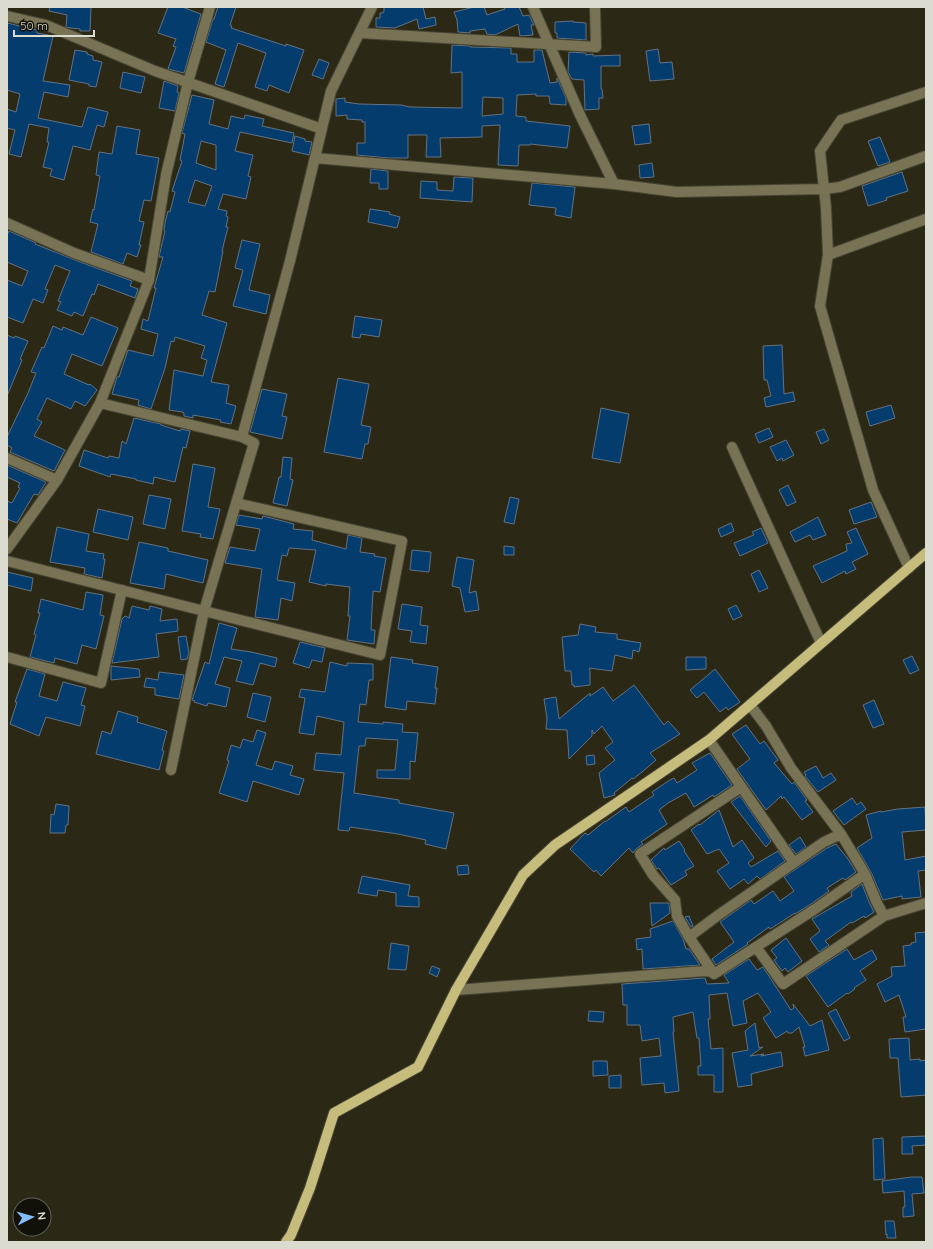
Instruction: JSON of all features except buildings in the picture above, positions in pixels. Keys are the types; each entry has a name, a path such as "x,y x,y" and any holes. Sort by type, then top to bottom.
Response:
{"main road":[{"path":"286,1242 291,1235 310,1188 334,1113 418,1067 456,990 523,875 555,845 709,740 926,553"}],"street":[{"path":"7,549 57,480 100,403 149,280 166,175 188,82 210,7"},
{"path":"242,438 290,261 331,91 372,7"},
{"path":"533,7 580,115 614,184"},
{"path":"360,33 596,47 595,7"},
{"path":"7,16 46,24 155,71 322,129"},
{"path":"909,568 873,490 820,306 828,255 820,152 841,120 926,92"},
{"path":"315,158 614,184 677,192 824,189 840,187 926,156"},
{"path":"828,255 926,219"},
{"path":"7,223 74,253 149,280"},
{"path":"100,403 242,438 254,443 204,611 171,770"},
{"path":"732,447 821,643"},
{"path":"7,458 57,480"},
{"path":"7,561 380,655 402,540 236,503"},
{"path":"7,657 101,683 122,590"},
{"path":"750,705 766,726 791,768 841,834 865,874 884,916"},
{"path":"709,740 794,863"},
{"path":"713,972 676,916 675,900 653,874 640,854 741,787"},
{"path":"689,937 824,842 841,834"},
{"path":"456,990 705,970 713,972 714,974 865,874"},
{"path":"756,947 783,984 884,916 926,903"}]}
